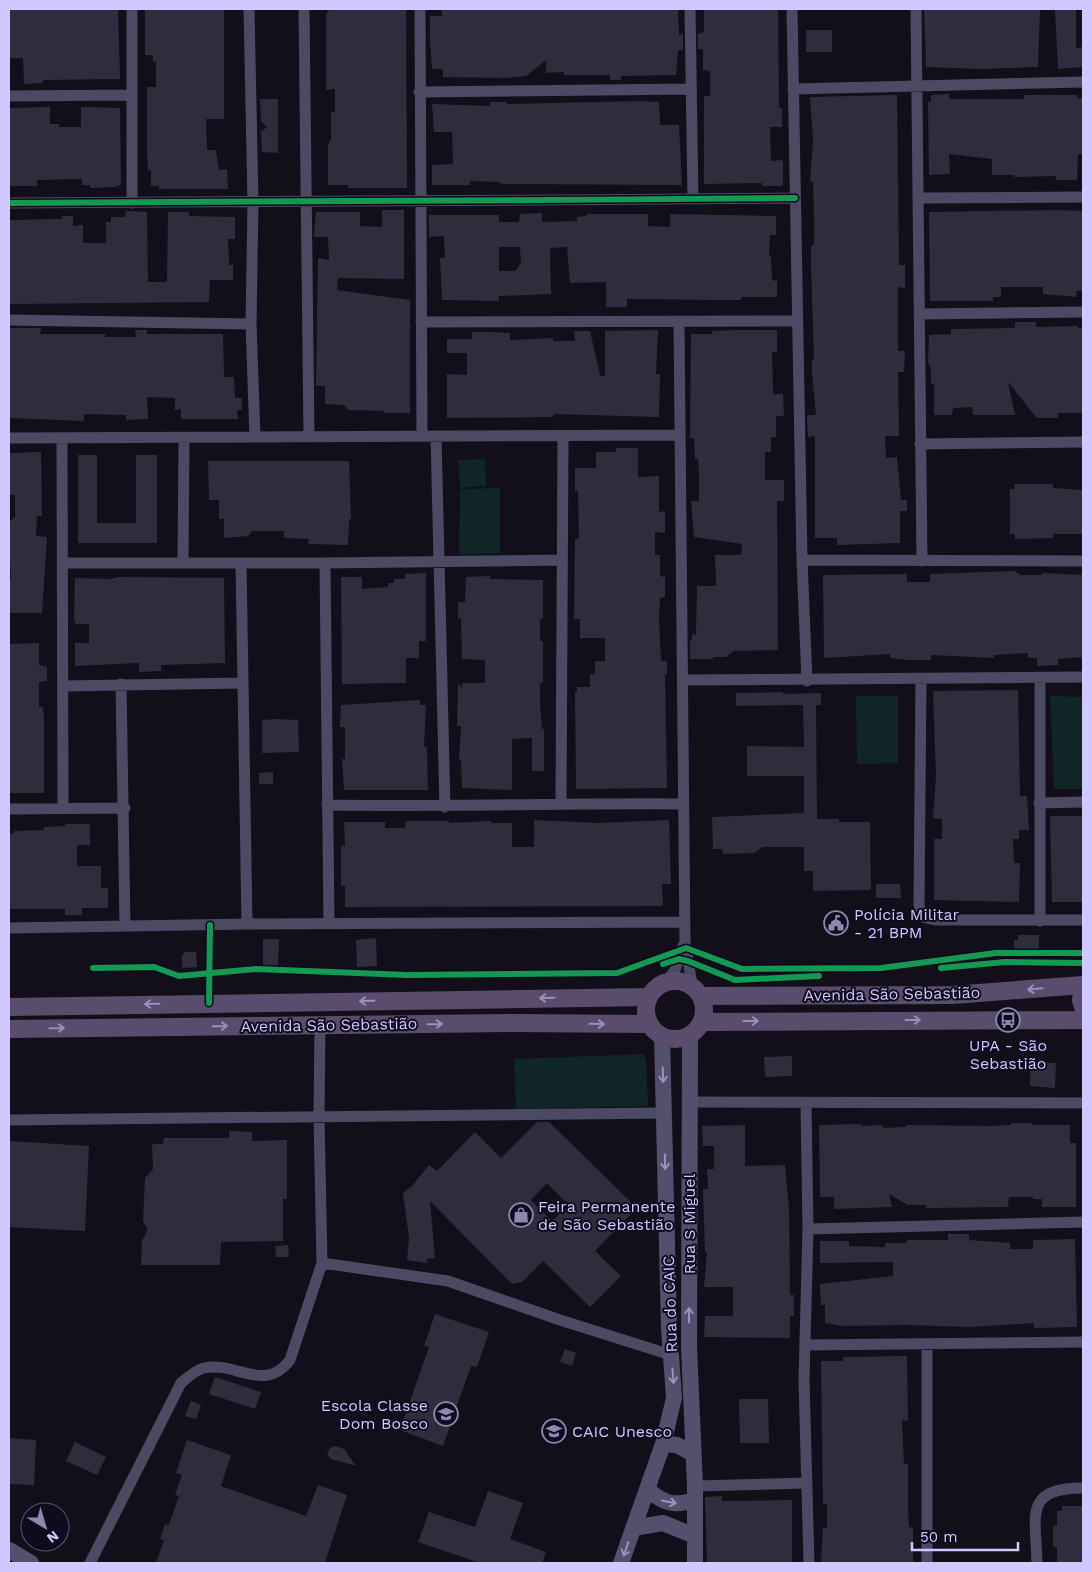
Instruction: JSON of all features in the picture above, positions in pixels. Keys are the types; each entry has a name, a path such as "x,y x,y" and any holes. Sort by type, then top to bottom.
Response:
{"main road":[{"path":"680,980 697,990 705,1009 702,1022 690,1035 676,1039 656,1030 645,1011 648,997 656,987 667,981 680,980"},
{"name":"Avenida São Sebastião","path":"697,990 952,995 1083,985"},
{"path":"1083,989 1081,1000 1083,1007"},
{"name":"Avenida São Sebastião","path":"9,1007 648,997"},
{"name":"Avenida São Sebastião","path":"702,1022 1083,1020"},
{"name":"Avenida São Sebastião","path":"9,1029 320,1025 656,1030"}],"street":[{"path":"132,9 132,203"},
{"path":"249,9 253,202 251,324 254,437"},
{"path":"304,9 309,436"},
{"path":"420,9 422,436"},
{"path":"690,9 693,199"},
{"path":"792,9 802,560 807,681"},
{"path":"916,9 922,561"},
{"path":"793,89 1083,82"},
{"path":"419,92 691,89"},
{"path":"9,96 132,95"},
{"path":"918,198 1083,197"},
{"path":"9,203 307,200 421,203 795,198"},
{"path":"919,314 1083,312"},
{"path":"9,320 251,324"},
{"path":"421,322 797,320"},
{"path":"667,981 675,970 684,942 685,922 679,322"},
{"path":"9,438 184,439 309,436 563,437 680,435"},
{"path":"436,436 445,807"},
{"path":"561,803 563,437"},
{"path":"62,438 63,808"},
{"path":"183,562 184,439"},
{"path":"920,444 1083,442"},
{"path":"63,563 325,563 562,560"},
{"path":"802,560 1083,561"},
{"path":"241,563 247,924"},
{"path":"325,563 330,923"},
{"path":"683,680 807,681 1083,677"},
{"path":"1040,679 1040,921"},
{"path":"921,680 919,905 922,917 935,920 1083,920"},
{"path":"64,686 242,683"},
{"path":"122,684 125,926"},
{"path":"1039,803 1083,802"},
{"path":"327,805 445,807 561,803 684,804"},
{"path":"9,809 125,808"},
{"path":"9,928 330,923 685,922"},
{"path":"684,942 697,990"},
{"path":"90,1563 181,1383 203,1368 222,1368 260,1376 273,1375 283,1370 290,1360 322,1262 319,1117 320,1025"},
{"name":"Rua do CAIC","path":"621,1563 663,1444 674,1398 664,1113 656,1030"},
{"name":"Rua S Miguel","path":"690,1035 689,1347 695,1563"},
{"path":"689,1102 806,1104 1083,1103"},
{"path":"806,1104 808,1228 805,1345 806,1483 809,1563"},
{"path":"9,1120 664,1113"},
{"path":"808,1228 1083,1222"},
{"path":"322,1262 448,1281 560,1320 671,1354"},
{"path":"805,1345 1083,1342"},
{"path":"927,1563 928,1344"},
{"path":"663,1444 677,1445 693,1454"},
{"path":"647,1489 660,1500 671,1504 694,1493 806,1483"},
{"path":"1037,1563 1036,1510 1042,1498 1049,1492 1065,1488 1083,1488"},
{"path":"633,1528 664,1523 695,1536"},
{"path":"9,1550 31,1563"}],"green space":[{"path":"485,459 486,486 460,488 458,460"},
{"path":"500,488 500,553 459,554 460,489"},
{"path":"856,696 898,696 898,763 857,764"},
{"path":"1050,696 1083,697 1083,789 1054,789"},
{"path":"643,1054 646,1061 648,1106 516,1109 514,1059"}],"building":[{"path":"9,9 118,9 120,79 43,80 43,83 24,84 23,58 9,58"},
{"path":"145,9 224,9 224,119 206,119 207,150 216,150 219,170 227,169 228,189 159,189 159,186 151,186 151,170 148,170 147,151 147,87 156,87 156,62 153,62 153,55 145,55"},
{"path":"330,9 406,9 407,188 348,188 348,185 328,185 328,145 331,139 331,112 335,112 335,89 326,90 326,15"},
{"path":"442,9 678,9 679,35 683,34 683,50 678,50 676,75 621,76 621,80 610,80 610,75 564,75 564,72 546,73 546,60 526,76 504,78 443,77 443,69 432,69 430,41 430,16 442,16"},
{"path":"704,9 778,9 779,108 782,108 782,127 770,127 771,161 783,160 783,186 762,186 762,183 704,184 704,96 710,96 710,71 703,70 703,49 698,49 698,34 704,32"},
{"path":"1040,9 1038,67 981,69 926,67 924,10"},
{"path":"1076,9 1076,48 1083,47 1083,67 1058,69 1055,10"},
{"path":"806,30 832,30 832,52 806,52"},
{"path":"949,94 949,99 1024,99 1024,95 1077,95 1077,98 1083,98 1083,154 1078,154 1077,180 1056,180 1056,176 1014,177 1014,175 992,175 992,159 949,154 950,174 929,175 928,102 931,102 931,95"},
{"path":"897,95 899,265 905,265 905,288 898,287 898,351 905,351 904,372 898,372 899,436 885,436 886,458 897,457 901,500 907,500 907,511 900,511 900,543 837,545 837,538 815,538 815,436 808,437 807,415 816,415 812,373 812,360 814,360 811,245 814,245 814,216 813,182 810,182 813,140 810,97"},
{"path":"260,99 278,99 278,153 262,152 261,132 267,127 261,121"},
{"path":"490,102 506,102 507,104 659,102 660,125 679,125 682,185 500,184 500,182 470,181 470,185 432,185 432,165 453,164 452,132 434,132 432,104 490,106"},
{"path":"50,107 50,124 59,124 59,127 81,127 81,107 120,108 121,185 116,187 90,188 90,185 82,185 82,179 37,180 37,186 9,186 9,108"},
{"path":"382,210 404,210 404,279 338,278 337,290 410,300 410,413 348,410 344,405 325,404 325,386 316,386 318,258 329,260 328,237 314,237 316,212 360,212 360,226 382,227"},
{"path":"126,211 147,212 148,282 167,282 168,212 189,212 189,216 235,217 235,239 228,239 229,265 233,265 233,280 210,280 209,302 9,304 9,220 62,219 62,216 73,216 73,226 83,225 83,243 106,243 106,222 111,222 111,217 125,217"},
{"path":"1083,211 1083,291 1076,291 1077,297 1043,294 1043,287 1001,287 1001,297 993,297 993,301 930,301 929,212"},
{"path":"542,213 542,222 577,221 577,217 587,216 587,214 648,214 648,226 670,227 670,214 776,216 776,235 770,235 769,256 771,256 772,280 777,281 777,297 741,297 741,300 627,299 627,307 606,307 606,282 570,283 567,247 550,248 551,294 499,296 499,301 442,300 440,258 445,258 444,236 429,237 429,215 499,215 499,222 519,222 520,214","holes":["499,247 520,247 521,263 515,271 499,271"]},
{"path":"1015,322 1036,322 1036,327 1078,326 1078,328 1083,328 1083,413 1058,413 1058,418 1037,418 1008,382 1015,415 973,415 972,407 953,408 952,415 934,415 934,384 931,384 931,370 928,362 929,335 951,334 951,329 1015,328"},
{"path":"9,328 41,328 40,334 105,334 105,337 136,337 135,330 147,330 147,334 223,334 224,377 234,377 235,398 242,398 242,410 237,410 238,419 181,419 181,409 175,410 175,398 147,397 148,419 126,420 126,415 84,414 84,421 9,418"},
{"path":"658,330 656,374 660,374 659,417 554,414 553,417 447,418 447,374 467,375 467,353 447,353 447,339 472,339 472,332 488,332 510,333 510,340 553,338 553,341 575,341 574,331 590,331 600,376 605,376 605,331"},
{"path":"777,330 777,352 772,352 773,394 783,394 784,416 776,416 776,437 771,437 771,452 765,452 765,480 784,480 784,501 777,501 778,650 734,651 726,657 690,659 690,640 692,640 692,634 696,635 697,586 716,586 715,555 741,555 742,544 694,537 691,501 699,501 699,474 698,459 695,459 694,438 690,438 691,334 712,334 712,331"},
{"path":"617,448 638,448 638,477 659,476 659,512 665,511 665,533 655,532 655,555 660,555 660,576 665,577 665,597 660,598 659,619 661,661 667,661 667,674 665,674 667,788 576,789 575,692 577,692 577,687 590,687 590,674 595,674 595,661 605,661 605,638 580,638 580,619 574,619 575,539 579,539 578,491 575,491 575,468 596,468 596,452 615,452"},
{"path":"41,452 42,516 37,516 36,536 47,537 42,613 9,613 9,579 11,579 10,521 15,517 15,495 9,495 9,453"},
{"path":"78,455 97,455 97,523 136,523 136,455 157,455 157,543 78,543"},
{"path":"208,461 349,461 351,519 349,519 348,545 308,544 309,539 284,538 284,531 252,531 248,536 224,538 224,519 219,519 219,500 209,500"},
{"path":"1014,484 1053,484 1053,488 1083,490 1083,534 1053,534 1053,538 1015,539 1015,534 1010,534 1010,489 1015,489"},
{"path":"1015,571 1020,575 1042,575 1042,573 1083,575 1083,657 1058,659 1058,665 1037,666 1037,658 1028,658 1028,653 994,655 994,658 931,655 931,660 890,658 890,654 824,658 823,575 907,574 907,582 930,582 930,574"},
{"path":"426,573 426,641 419,641 419,658 406,658 406,683 342,684 341,577 362,577 362,589 388,587 388,583 394,583 394,579 405,579 405,574"},
{"path":"490,576 490,579 543,580 543,619 540,619 540,641 543,641 543,683 540,683 540,704 542,729 544,729 544,771 532,771 532,738 512,739 512,790 462,788 461,760 459,760 461,726 457,726 458,683 462,688 462,683 485,683 485,660 462,659 461,618 458,619 458,602 465,602 466,577"},
{"path":"118,577 224,578 225,663 161,665 161,671 139,672 139,663 75,666 75,643 89,643 89,624 76,624 74,621 75,578 111,579"},
{"path":"39,643 39,665 47,667 47,681 39,682 39,707 43,707 44,720 44,793 9,793 9,644"},
{"path":"1018,690 1020,796 1027,796 1029,830 1019,830 1019,839 1013,839 1014,863 1020,863 1019,902 934,900 934,839 942,839 942,819 933,818 936,776 933,691"},
{"path":"783,692 783,694 821,693 821,705 816,705 817,819 839,819 839,822 870,822 871,890 813,891 813,871 804,871 804,847 763,847 754,853 723,854 722,849 713,849 712,817 804,813 804,776 747,776 747,746 804,747 803,705 736,706 736,693"},
{"path":"420,700 420,705 426,705 424,747 427,747 428,790 344,790 342,759 345,759 345,727 340,727 341,705"},
{"path":"262,720 298,720 299,752 262,753"},
{"path":"273,772 273,784 259,784 259,773"},
{"path":"1050,816 1083,816 1083,902 1052,902"},
{"path":"534,820 598,823 669,820 671,884 662,884 663,906 345,907 345,886 341,886 341,846 345,846 344,822 385,822 385,828 405,828 406,821 449,821 449,823 491,821 491,823 512,823 512,847 534,847"},
{"path":"65,824 90,824 90,845 77,845 77,866 101,866 101,888 108,888 108,908 82,908 82,915 65,915 65,909 9,909 9,834 14,833 14,831 44,830 44,827 65,826"},
{"path":"876,884 900,884 901,898 876,898"},
{"path":"1018,935 1039,935 1039,951 1014,951 1014,940 1018,940"},
{"path":"376,938 377,966 357,967 356,940"},
{"path":"263,939 279,939 278,965 263,965"},
{"path":"184,952 196,952 197,967 182,968 182,955 184,955"},
{"path":"792,1056 792,1076 765,1077 764,1057"},
{"path":"1030,1062 1056,1063 1055,1088 1030,1086"},
{"path":"537,1122 549,1122 637,1208 595,1251 621,1276 590,1307 543,1261 522,1282 512,1284 430,1201 435,1258 427,1259 427,1263 407,1260 409,1238 403,1193 412,1186 429,1165 437,1171 475,1132 501,1158","holes":["547,1183 569,1205 552,1221 531,1200"]},
{"path":"1011,1123 1070,1125 1070,1143 1076,1143 1076,1207 1042,1207 1042,1199 1009,1197 1008,1207 926,1208 926,1205 908,1205 889,1194 892,1207 834,1209 834,1197 820,1197 819,1125 883,1125 883,1128 906,1127 906,1125 990,1126 1011,1125"},
{"path":"745,1125 745,1166 785,1165 789,1209 790,1295 794,1295 794,1316 790,1316 790,1338 704,1337 705,1316 733,1316 733,1287 704,1287 707,1252 705,1252 703,1189 708,1189 707,1169 714,1169 714,1146 703,1146 702,1126"},
{"path":"229,1131 252,1132 252,1141 287,1140 287,1199 283,1199 283,1241 221,1242 220,1265 141,1265 142,1241 148,1229 143,1221 145,1178 153,1169 152,1144 163,1144 164,1138 229,1138"},
{"path":"9,1141 89,1146 85,1231 9,1227"},
{"path":"948,1234 969,1234 969,1240 1010,1243 1010,1249 1033,1249 1033,1240 1075,1239 1077,1327 1034,1328 1034,1323 970,1327 907,1325 842,1326 825,1323 825,1305 821,1305 820,1284 893,1276 893,1262 820,1263 820,1241 849,1241 849,1246 885,1247 885,1243 907,1243 907,1240 948,1240"},
{"path":"288,1245 289,1257 276,1257 275,1246"},
{"path":"435,1314 489,1332 477,1367 471,1366 443,1446 400,1430 429,1347 424,1346"},
{"path":"565,1349 576,1353 572,1366 560,1362"},
{"path":"907,1356 908,1421 902,1420 904,1464 908,1464 909,1527 913,1528 913,1563 821,1563 823,1528 827,1528 827,1504 823,1504 821,1361 843,1361 843,1357"},
{"path":"215,1377 261,1392 255,1409 209,1394"},
{"path":"739,1399 768,1399 769,1443 740,1443"},
{"path":"191,1401 201,1405 196,1419 185,1416"},
{"path":"9,1438 36,1440 34,1485 9,1484"},
{"path":"187,1440 231,1455 221,1486 306,1516 318,1485 347,1495 325,1563 156,1563 164,1540 160,1539 165,1524 169,1525 179,1496 175,1495 182,1475 176,1473"},
{"path":"75,1442 106,1457 97,1475 66,1461"},
{"path":"336,1446 344,1449 356,1466 331,1459 327,1454 330,1448"},
{"path":"488,1491 523,1503 510,1539 546,1552 542,1563 480,1563 418,1542 429,1512 475,1527"},
{"path":"722,1496 722,1501 792,1500 792,1563 707,1563 705,1497"},
{"path":"1062,1506 1083,1506 1083,1563 1057,1563 1057,1547 1053,1547 1053,1526 1057,1526 1057,1511 1062,1511"}],"cycle path":[{"path":"9,203 795,198"},
{"path":"209,1003 210,925"},
{"path":"93,968 154,967 179,976 256,969 407,975 617,973 686,948 742,969 881,968 996,953 1083,953"},
{"path":"663,964 679,959 735,980 819,976"},
{"path":"941,968 1005,962 1083,963"}],"place":[{"name":"Polícia Militar - 21 BPM","path":"836,923"},
{"name":"UPA - São Sebastião","path":"1008,1020"},
{"name":"Feira Permanente de São Sebastião","path":"521,1215"},
{"name":"Escola Classe Dom Bosco","path":"446,1414"},
{"name":"CAIC Unesco","path":"554,1431"}]}
